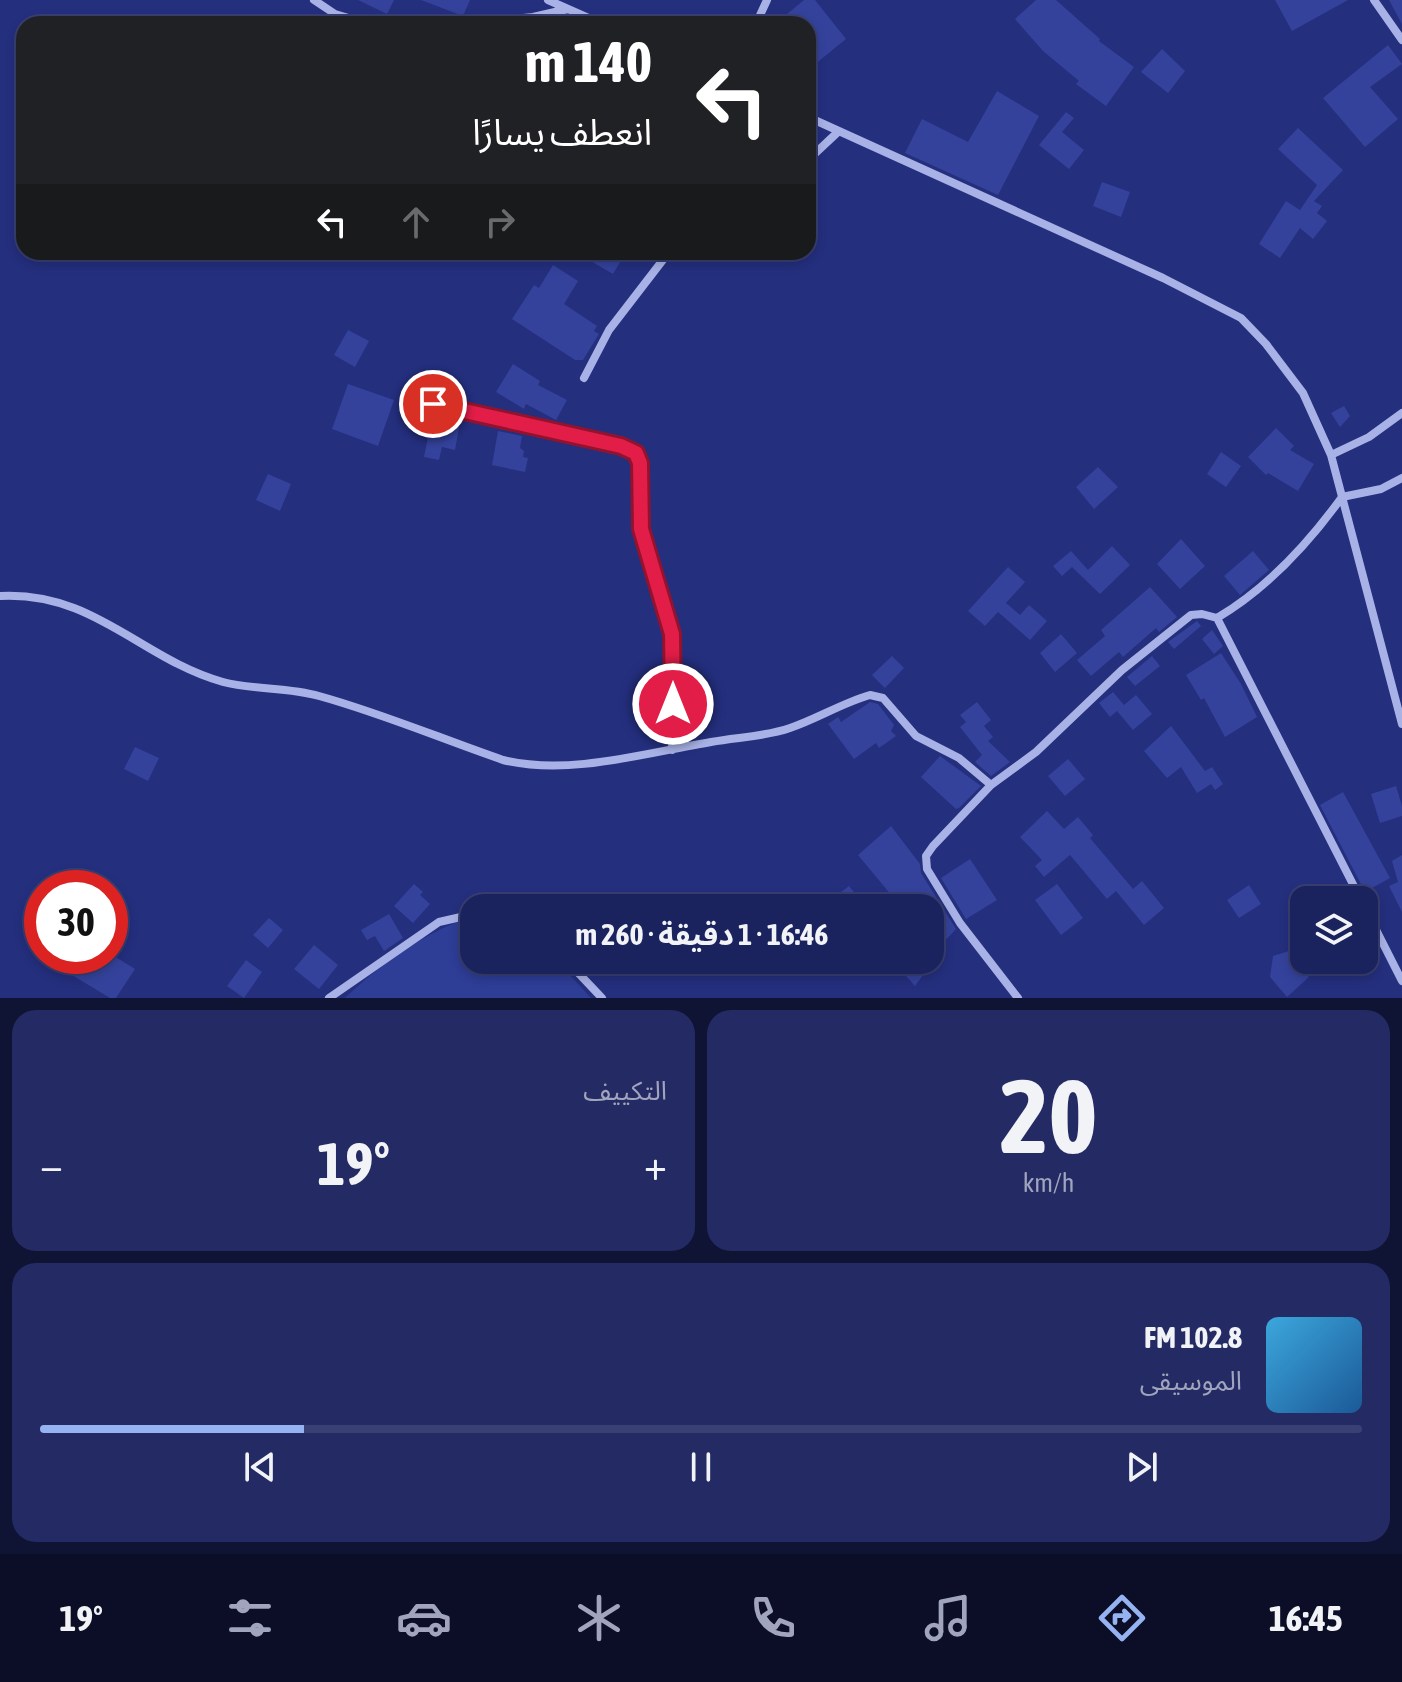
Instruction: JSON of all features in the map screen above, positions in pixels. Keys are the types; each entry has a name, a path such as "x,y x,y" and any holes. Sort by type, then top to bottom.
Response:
{"street":[{"path":"314,0 340,16"},
{"path":"548,0 584,16"},
{"path":"1374,0 1402,40"},
{"path":"537,16 568,9"},
{"path":"816,121 1163,278 1241,318 1266,344 1303,393 1331,455 1402,724"},
{"path":"816,153 839,131"},
{"path":"584,378 609,330 663,260"},
{"path":"409,401 536,426 621,446 636,453 640,463 641,529 672,634 672,750"},
{"path":"1331,455 1369,437 1402,413"},
{"path":"1018,998 960,923 927,869 926,856 933,846 991,785 1036,752 1122,670 1191,615 1217,618 1245,601 1320,528 1342,497 1381,489 1402,478"},
{"path":"0,596 54,600 92,614 184,666 223,682 316,695 527,766 563,764 757,737 870,695 883,698 916,736 959,758 991,785"},
{"path":"1217,618 1354,886"},
{"path":"329,998 439,922 460,917"},
{"path":"1378,934 1402,981"},
{"path":"579,974 602,998"}],"shaded area":[{"path":"460,921 460,974 569,974 591,998 345,998 400,954"}],"building":[{"path":"358,0 394,0 387,14"},
{"path":"421,0 470,0 463,16"},
{"path":"804,0 815,0 846,39 816,63 816,16 785,16"},
{"path":"1036,0 1056,0 1099,41 1134,67 1106,106 1076,84 1079,81 1043,51 1015,19"},
{"path":"1275,0 1348,0 1292,31"},
{"path":"1389,0 1402,0 1402,24"},
{"path":"1388,45 1402,64 1370,87 1398,119 1365,147 1323,98"},
{"path":"1162,49 1185,71 1168,93 1141,72"},
{"path":"997,91 1039,116 998,195 905,153 922,119 968,142"},
{"path":"1066,112 1074,118 1062,132 1084,150 1069,169 1039,145"},
{"path":"1298,128 1343,170 1314,201 1322,206 1317,213 1327,221 1313,239 1300,228 1280,258 1259,244 1286,201 1300,210 1317,185 1278,149"},
{"path":"1102,182 1130,192 1121,217 1093,206"},
{"path":"589,260 621,260 613,274"},
{"path":"553,265 578,281 564,304 597,326 594,331 599,334 583,360 575,360 512,319 534,285 539,288"},
{"path":"348,330 369,341 355,367 334,355"},
{"path":"513,364 540,381 538,385 567,400 556,420 526,404 524,409 496,392"},
{"path":"348,384 394,400 378,446 332,429"},
{"path":"1344,406 1350,416 1340,427 1331,413"},
{"path":"432,417 460,422 455,450 442,447 439,460 424,457"},
{"path":"1276,428 1294,446 1290,450 1314,464 1298,491 1268,473 1266,475 1248,457"},
{"path":"498,431 522,436 520,448 524,451 523,457 528,458 525,472 492,465"},
{"path":"1221,452 1241,466 1226,487 1207,474"},
{"path":"1098,467 1118,487 1094,509 1076,487"},
{"path":"268,474 291,484 280,511 256,500"},
{"path":"1181,539 1205,566 1180,589 1157,564"},
{"path":"1112,546 1130,565 1100,594 1072,567 1062,576 1053,566 1071,551 1088,570"},
{"path":"1253,551 1269,570 1240,595 1224,576"},
{"path":"1008,567 1025,582 1006,603 1020,615 1029,605 1047,621 1030,640 998,612 985,626 968,611"},
{"path":"1150,587 1177,617 1159,632 1156,628 1123,657 1119,652 1091,676 1077,660 1105,636 1101,630"},
{"path":"1197,621 1201,626 1174,649 1168,642"},
{"path":"1212,630 1223,646 1214,654 1202,639"},
{"path":"1061,634 1077,653 1055,672 1040,653"},
{"path":"1221,653 1257,717 1225,737 1204,698 1201,700 1186,675"},
{"path":"892,656 904,668 885,688 872,675"},
{"path":"1152,656 1160,666 1135,686 1127,677"},
{"path":"1113,692 1124,705 1136,695 1152,714 1133,730 1117,711 1110,717 1099,703"},
{"path":"870,702 878,704 894,725 891,731 896,736 879,748 876,743 854,759 828,724 838,717 841,722"},
{"path":"977,702 991,720 984,726 993,737 988,741 1010,762 991,776 975,762 982,755 960,727 966,722 960,715"},
{"path":"1171,726 1205,771 1212,767 1223,784 1215,790 1211,784 1197,793 1181,767 1167,778 1144,751"},
{"path":"135,747 159,758 148,781 124,769"},
{"path":"940,756 981,786 956,809 921,777"},
{"path":"1068,759 1085,779 1065,796 1048,776"},
{"path":"1396,786 1402,816 1380,823 1371,794"},
{"path":"1343,792 1390,878 1376,886 1362,886 1320,805"},
{"path":"1047,811 1064,829 1078,817 1093,835 1090,838 1133,889 1142,881 1164,908 1144,925 1116,891 1107,899 1070,855 1044,877 1035,866 1042,860 1020,837"},
{"path":"891,826 920,864 921,873 934,894 890,894 858,855"},
{"path":"1402,855 1402,912 1389,886 1398,882 1392,861"},
{"path":"970,859 997,900 966,919 941,878"},
{"path":"414,884 430,904 413,923 394,906"},
{"path":"1057,884 1083,918 1061,935 1035,900"},
{"path":"1249,885 1261,904 1239,918 1227,900"},
{"path":"849,886 856,894 838,894"},
{"path":"944,910 956,929 944,942"},
{"path":"389,914 403,938 384,951 375,936 367,940 361,930"},
{"path":"269,918 283,930 268,948 253,935"},
{"path":"314,945 338,965 319,989 294,969"},
{"path":"1290,951 1290,974 1306,974 1309,977 1287,997 1270,977 1273,956"},
{"path":"246,960 262,972 244,998 227,986"},
{"path":"128,965 135,969 116,998 110,998 72,975 128,974"},
{"path":"904,974 924,974 915,986"}],"route":[{"path":"433,404 631,448 636,453 640,463 641,529 672,634 673,704"}]}
